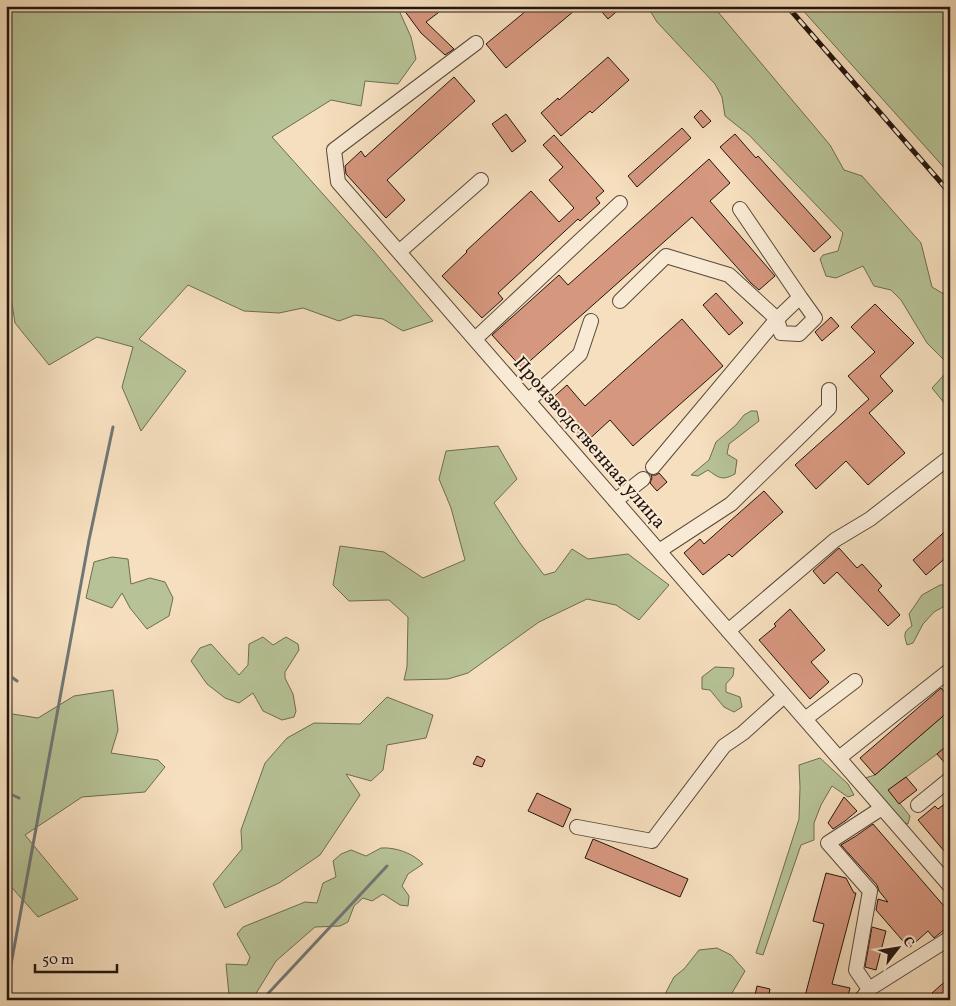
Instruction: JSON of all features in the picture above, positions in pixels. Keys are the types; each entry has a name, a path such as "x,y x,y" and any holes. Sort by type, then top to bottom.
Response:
{"street":[{"name":"Производственная улица","path":"476,43 334,150 338,182 950,886"},
{"path":"400,252 481,180"},
{"path":"475,339 620,203"},
{"path":"620,301 666,256 728,275 778,319 781,332 799,334 815,318 740,209"},
{"path":"654,468 778,319 800,297"},
{"path":"528,400 580,354 591,321"},
{"path":"659,551 731,504 829,408 829,390"},
{"path":"728,631 835,540 870,519 946,460 950,465"},
{"path":"615,501 643,479"},
{"path":"839,758 950,670"},
{"path":"805,719 856,681"},
{"path":"577,827 652,841 724,746 743,733 784,696"},
{"path":"918,805 950,779"},
{"path":"882,808 828,843 870,891 856,970 865,994 950,938"}],"green space":[{"path":"6,6 397,6 411,37 416,59 398,84 365,81 361,106 331,100 272,137 373,250 433,321 403,331 383,319 355,315 339,321 303,308 279,313 244,311 188,285 139,339 186,371 141,431 122,387 133,347 97,337 49,365 15,323 6,265"},
{"path":"647,6 713,6 830,145 844,170 862,176 921,243 932,287 950,295 950,410 932,388 945,374 948,364 927,343 901,300 891,290 874,286 863,266 836,278 826,276 820,259 823,255 838,251 843,233 749,135 725,116 722,97 715,84 657,22"},
{"path":"799,6 950,6 950,39 946,37 950,41 950,170 948,172"},
{"path":"751,411 757,411 759,421 729,444 727,454 737,460 735,474 721,478 708,470 698,476 691,475 709,460 716,442 736,425 744,415"},
{"path":"498,446 517,479 494,503 544,575 555,572 572,549 588,559 628,554 669,585 639,620 616,605 587,599 539,622 468,673 448,679 404,680 407,667 408,617 389,600 349,601 333,585 340,546 384,552 423,578 465,560 451,508 439,479 446,451"},
{"path":"112,557 128,559 131,584 150,578 165,582 173,598 169,616 147,629 130,608 122,593 112,608 86,598 94,562"},
{"path":"940,585 950,586 950,603 934,612 923,624 913,643 907,645 905,634 912,626 909,614 922,595"},
{"path":"263,637 273,645 286,637 298,644 299,650 285,672 285,678 293,694 296,711 294,717 282,720 263,711 253,693 239,703 225,698 207,684 191,661 200,648 211,644 239,675 248,665 249,644"},
{"path":"715,667 734,668 733,676 726,684 726,692 740,697 742,707 734,712 724,707 710,690 702,689 702,677"},
{"path":"113,690 118,730 111,753 158,760 165,767 145,792 82,797 25,835 78,899 38,917 6,881 6,713 38,718 74,696"},
{"path":"387,697 433,715 426,738 387,745 383,770 371,781 346,774 360,795 320,855 279,883 225,908 213,884 242,849 241,830 265,763 287,738 314,723 360,724"},
{"path":"950,710 950,743 889,790 910,816 908,824 898,821 865,778 875,775"},
{"path":"820,758 848,784 854,795 848,797 832,786 821,805 814,823 814,840 801,845 763,955 756,953 799,819 799,765"},
{"path":"381,848 392,849 404,851 423,864 408,874 402,886 409,896 408,906 400,905 383,894 372,901 363,898 354,906 348,922 340,926 315,927 276,961 252,1000 221,1000 229,995 226,964 247,965 250,957 237,934 243,927 305,902 317,903 323,883 336,877 333,861 341,854 351,850 366,856"},
{"path":"717,948 731,955 745,971 732,993 734,1000 662,1000 674,977 684,969 699,950"}],"building":[{"path":"401,6 447,6 426,22 454,49 445,55 421,33"},
{"path":"532,6 570,6 574,11 506,68 486,44"},
{"path":"597,6 623,6 608,19"},
{"path":"608,57 629,80 592,113 590,111 561,136 541,113 558,98 559,100"},
{"path":"454,77 475,101 387,180 405,200 386,218 346,174 345,166 361,151 365,157"},
{"path":"701,110 711,121 703,128 694,117"},
{"path":"506,114 526,141 512,152 492,124"},
{"path":"682,128 691,138 637,187 628,176"},
{"path":"735,134 756,158 758,156 831,237 814,252 720,147"},
{"path":"554,135 604,191 596,198 600,203 580,221 578,219 498,293 503,299 482,318 442,276 466,251 531,191 559,222 574,208 549,180 563,167 543,145"},
{"path":"709,159 730,183 710,201 775,276 759,290 692,217 522,368 492,335 559,275 568,285"},
{"path":"716,293 743,323 729,335 703,305"},
{"path":"875,304 914,343 880,376 893,391 869,413 905,453 868,485 846,461 816,489 795,465 869,399 848,376 875,352 851,327"},
{"path":"831,317 839,326 822,341 815,332"},
{"path":"682,319 723,366 633,446 610,420 585,443 548,402 567,385 585,406"},
{"path":"659,473 667,482 657,491 650,483 651,475"},
{"path":"764,491 783,512 732,557 729,554 703,575 684,553 700,539 704,544"},
{"path":"950,527 950,554 926,575 913,560"},
{"path":"839,548 857,568 862,564 882,586 878,590 900,615 888,626 837,572 824,584 813,571"},
{"path":"790,609 825,650 811,662 829,682 810,699 759,640 776,626 774,624"},
{"path":"941,688 950,699 950,710 875,775 860,758"},
{"path":"950,743 950,769 937,754"},
{"path":"477,756 485,760 482,767 473,764"},
{"path":"906,777 917,790 899,804 888,790"},
{"path":"537,793 571,809 563,827 528,811"},
{"path":"844,797 857,811 833,829 828,823"},
{"path":"950,800 950,858 918,820 935,806 938,809"},
{"path":"873,824 950,913 950,925 934,938 928,931 909,948 876,910 878,899 888,902 879,891 877,885 841,845"},
{"path":"593,839 688,879 680,897 585,858"},
{"path":"826,873 846,878 854,893 856,893 832,984 850,988 847,1000 804,1000 824,924 813,921"},
{"path":"872,927 886,931 876,970 865,967"},
{"path":"950,977 950,1000 938,1000 932,993"},
{"path":"757,986 770,989 768,1000 754,1000"}],"waterway":[{"path":"6,995 89,540 113,427"},
{"path":"6,673 17,681"},
{"path":"6,792 19,798"},
{"path":"262,1000 387,866"}],"railway":[{"path":"787,6 950,193"}]}
